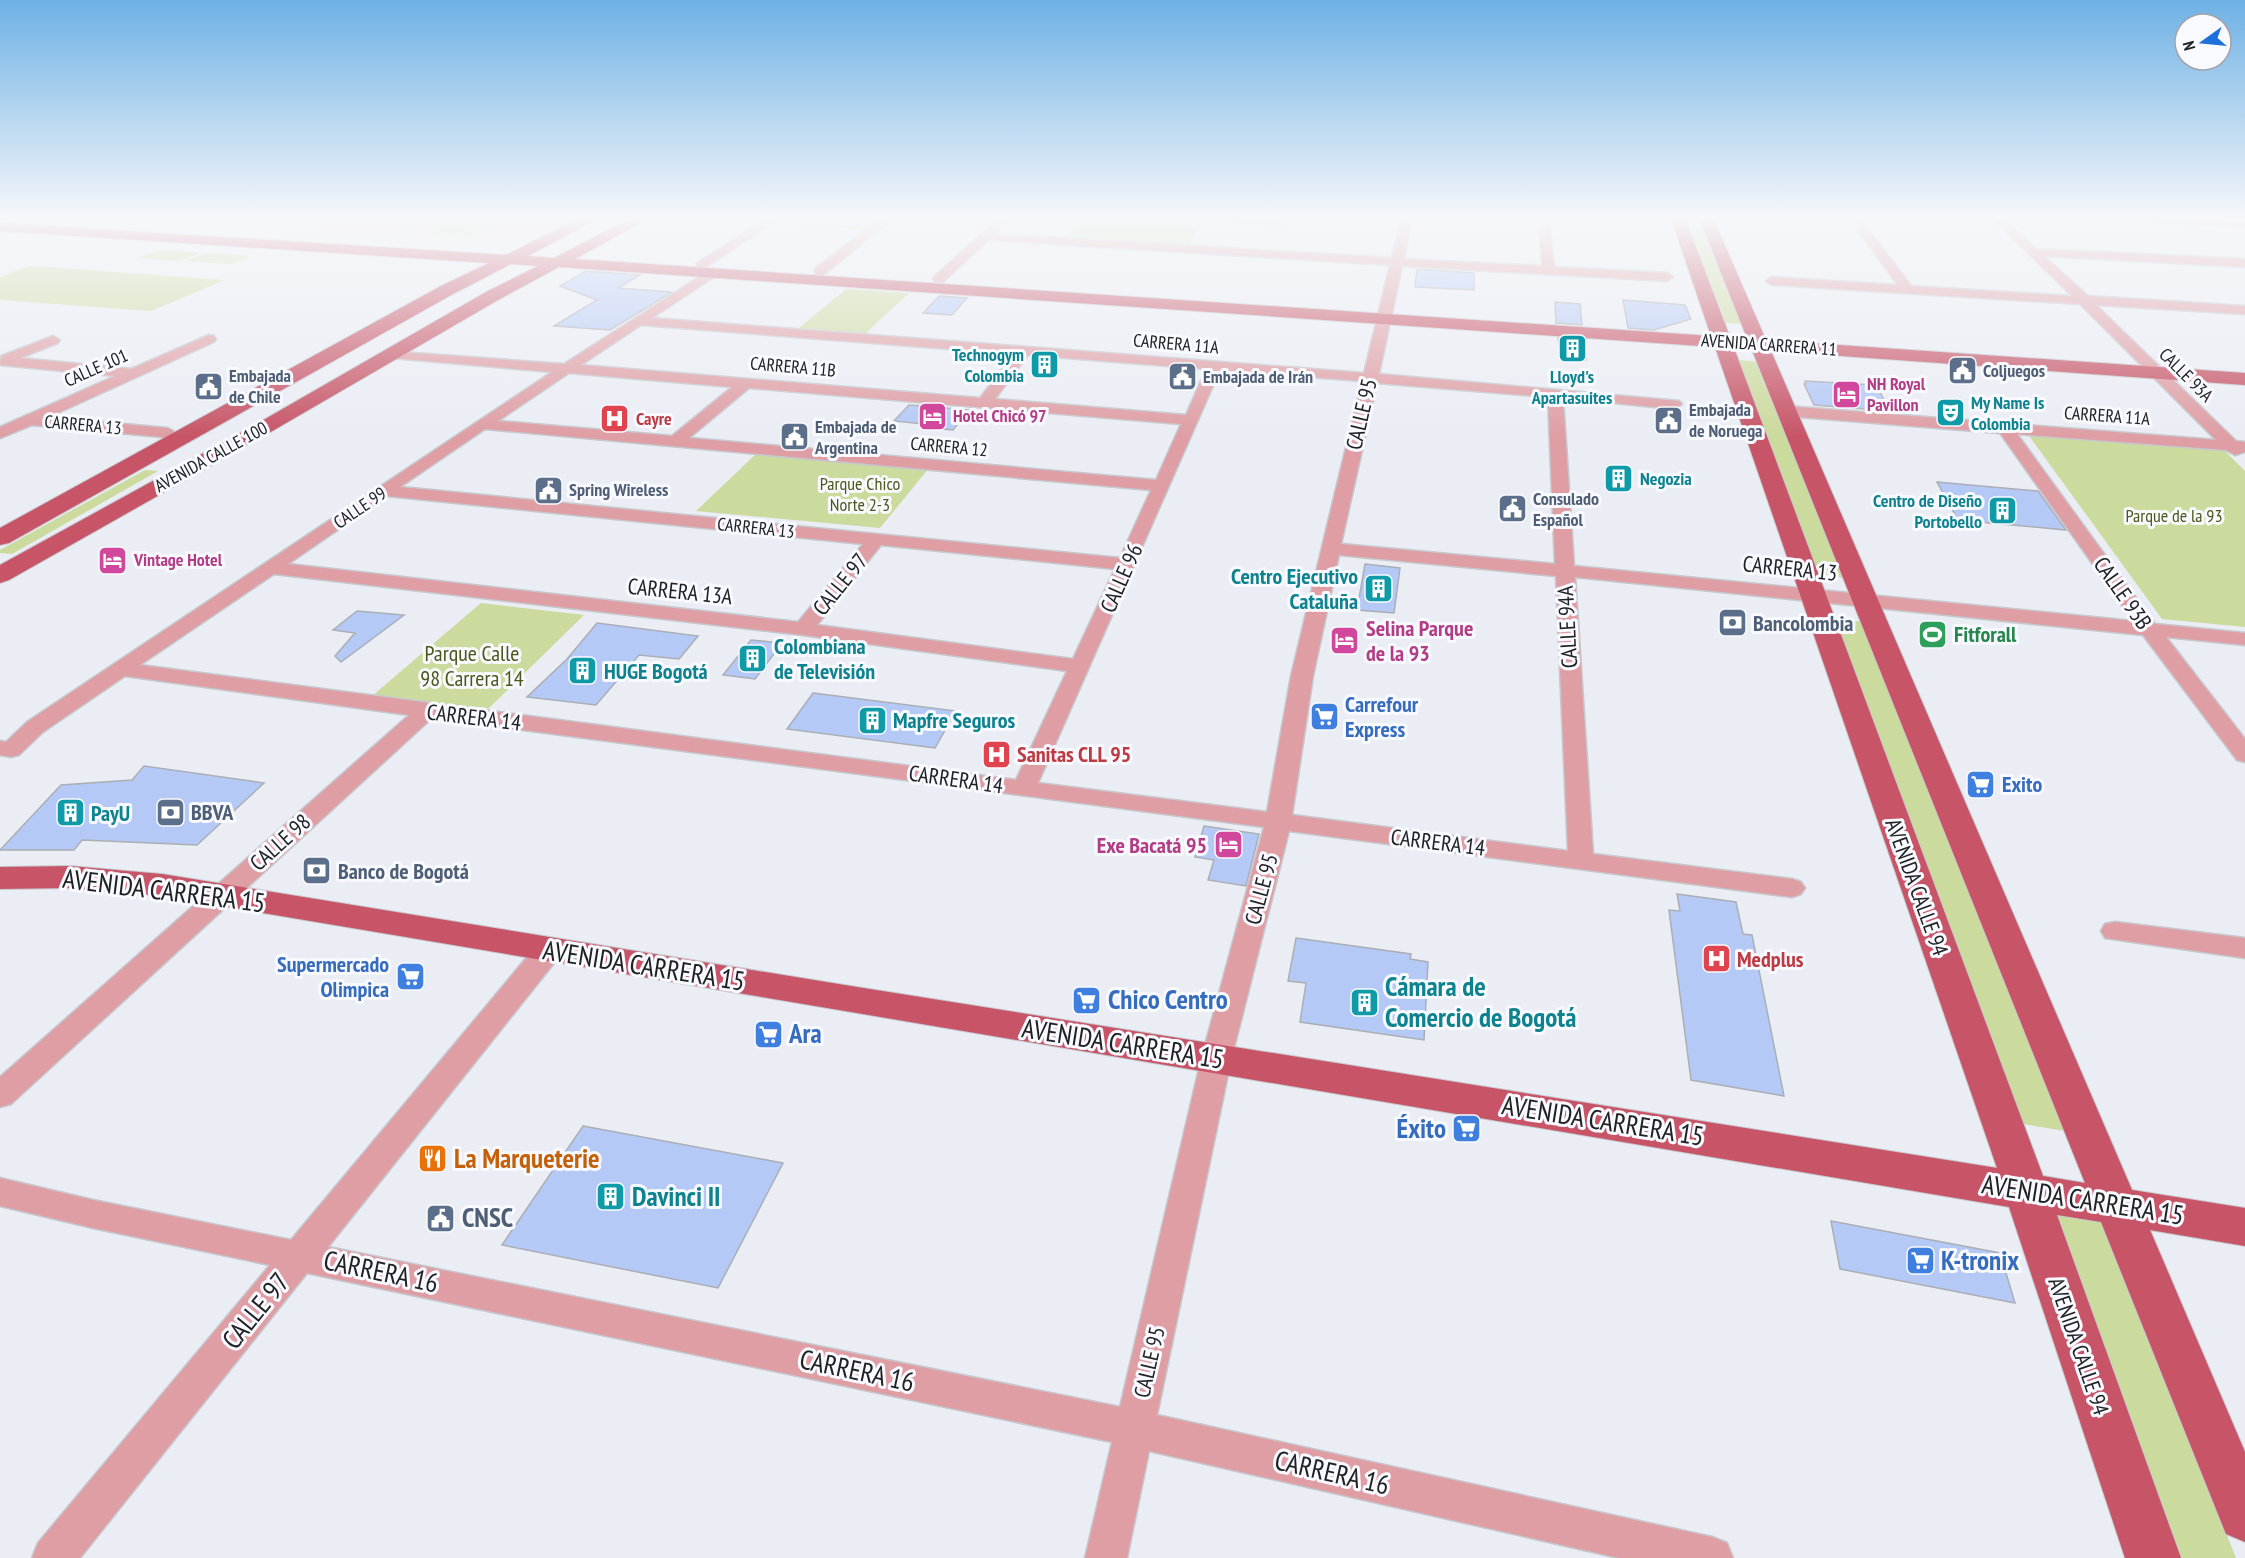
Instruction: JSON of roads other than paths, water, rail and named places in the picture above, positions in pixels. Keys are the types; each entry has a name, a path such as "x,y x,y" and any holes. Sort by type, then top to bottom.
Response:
{"main road":[{"name":"AVENIDA CALLE 100","path":"0,538 175,436 445,291"},
{"name":"AVENIDA CALLE 100","path":"0,575 267,426 502,291"},
{"name":"AVENIDA CARRERA 11","path":"1042,291 1756,339 2150,368 2245,379"},
{"name":"AVENIDA CARRERA 11","path":"1088,291 1384,314"},
{"name":"AVENIDA CALLE 94","path":"1704,291 2025,1191 2153,1558"},
{"path":"1736,291 2245,1515"},
{"name":"AVENIDA CARRERA 11","path":"2150,368 2245,369"},
{"path":"0,584 267,426"},
{"name":"AVENIDA CARRERA 15","path":"0,878 116,879 222,895 548,951 2245,1227"}],"street":[{"name":"CALLE 99","path":"6,749 34,727 482,424 639,321 678,291"},
{"name":"CALLE 95","path":"1106,1558 1216,1060 1278,823 1302,676 1389,291"},
{"path":"1934,291 2245,310"},
{"name":"CALLE 93A","path":"2074,291 2150,368 2237,446 2245,460"},
{"name":"CARRERA 11A","path":"639,321 1674,404"},
{"name":"CALLE 101","path":"0,433 209,339"},
{"path":"0,361 53,340"},
{"path":"984,403 1024,351"},
{"name":"CARRERA 11B","path":"392,354 1192,420"},
{"path":"0,361 133,373"},
{"name":"CALLE 96","path":"1024,788 1215,366"},
{"path":"675,442 747,382"},
{"name":"CALLE 94A","path":"1555,393 1581,861"},
{"name":"CARRERA 11A","path":"1786,411 2237,446"},
{"name":"CARRERA 13","path":"0,417 175,436"},
{"name":"CARRERA 12","path":"482,424 1161,486"},
{"name":"CALLE 93B","path":"2005,428 2148,628 2245,755"},
{"name":"CARRERA 13","path":"386,490 1127,564"},
{"name":"CALLE 97","path":"803,629 876,539"},
{"name":"CARRERA 13","path":"1330,549 2245,639"},
{"name":"CARRERA 13A","path":"272,568 803,629 1081,666"},
{"name":"CARRERA 14","path":"122,669 1278,823 1792,888"},
{"name":"CALLE 98","path":"0,1095 427,711"},
{"path":"2115,931 2245,948"},
{"name":"CALLE 97","path":"53,1558 548,951"},
{"name":"CARRERA 16","path":"0,1192 1134,1429 1634,1549 1712,1558"}],"place":[{"name":"Lloyd's Apartasuites","path":"1572,348"},
{"name":"Technogym Colombia","path":"1045,365"},
{"name":"Coljuegos","path":"1962,371"},
{"name":"Embajada de Irán","path":"1182,377"},
{"name":"Embajada de Chile","path":"208,386"},
{"name":"NH Royal Pavillon","path":"1846,394"},
{"name":"My Name Is Colombia","path":"1950,413"},
{"name":"Hotel Chicó 97","path":"932,416"},
{"name":"Cayre","path":"615,419"},
{"name":"Embajada de Noruega","path":"1668,420"},
{"name":"Embajada de Argentina","path":"794,437"},
{"name":"Negozia","path":"1619,479"},
{"name":"Spring Wireless","path":"548,490"},
{"name":"Consulado Español","path":"1512,509"},
{"name":"Centro de Diseño Portobello","path":"2003,511"},
{"name":"Vintage Hotel","path":"113,560"},
{"name":"Centro Ejecutivo Cataluña","path":"1379,589"},
{"name":"Bancolombia","path":"1732,623"},
{"name":"Fitforall","path":"1933,634"},
{"name":"Selina Parque de la 93","path":"1345,641"},
{"name":"Colombiana de Televisión","path":"753,659"},
{"name":"HUGE Bogotá","path":"583,671"},
{"name":"Carrefour Express","path":"1324,717"},
{"name":"Mapfre Seguros","path":"872,720"},
{"name":"Sanitas CLL 95","path":"996,754"},
{"name":"Exito","path":"1981,784"},
{"name":"BBVA","path":"170,812"},
{"name":"PayU","path":"70,813"},
{"name":"Exe Bacatá 95","path":"1228,845"},
{"name":"Banco de Bogotá","path":"317,871"},
{"name":"Medplus","path":"1716,959"},
{"name":"Supermercado Olimpica","path":"410,977"},
{"name":"Chico Centro","path":"1087,1000"},
{"name":"Cámara de Comercio de Bogotá","path":"1364,1003"},
{"name":"Ara","path":"768,1034"},
{"name":"Éxito","path":"1467,1129"},
{"name":"La Marqueterie","path":"433,1159"},
{"name":"Davinci II","path":"611,1197"},
{"name":"CNSC","path":"441,1218"},
{"name":"K-tronix","path":"1920,1261"}],"park label":[{"name":"Parque Chico Norte 2-3","path":"860,494"},
{"name":"Parque de la 93","path":"2174,516"},
{"name":"Parque Calle 98 Carrera 14","path":"472,666"}]}
